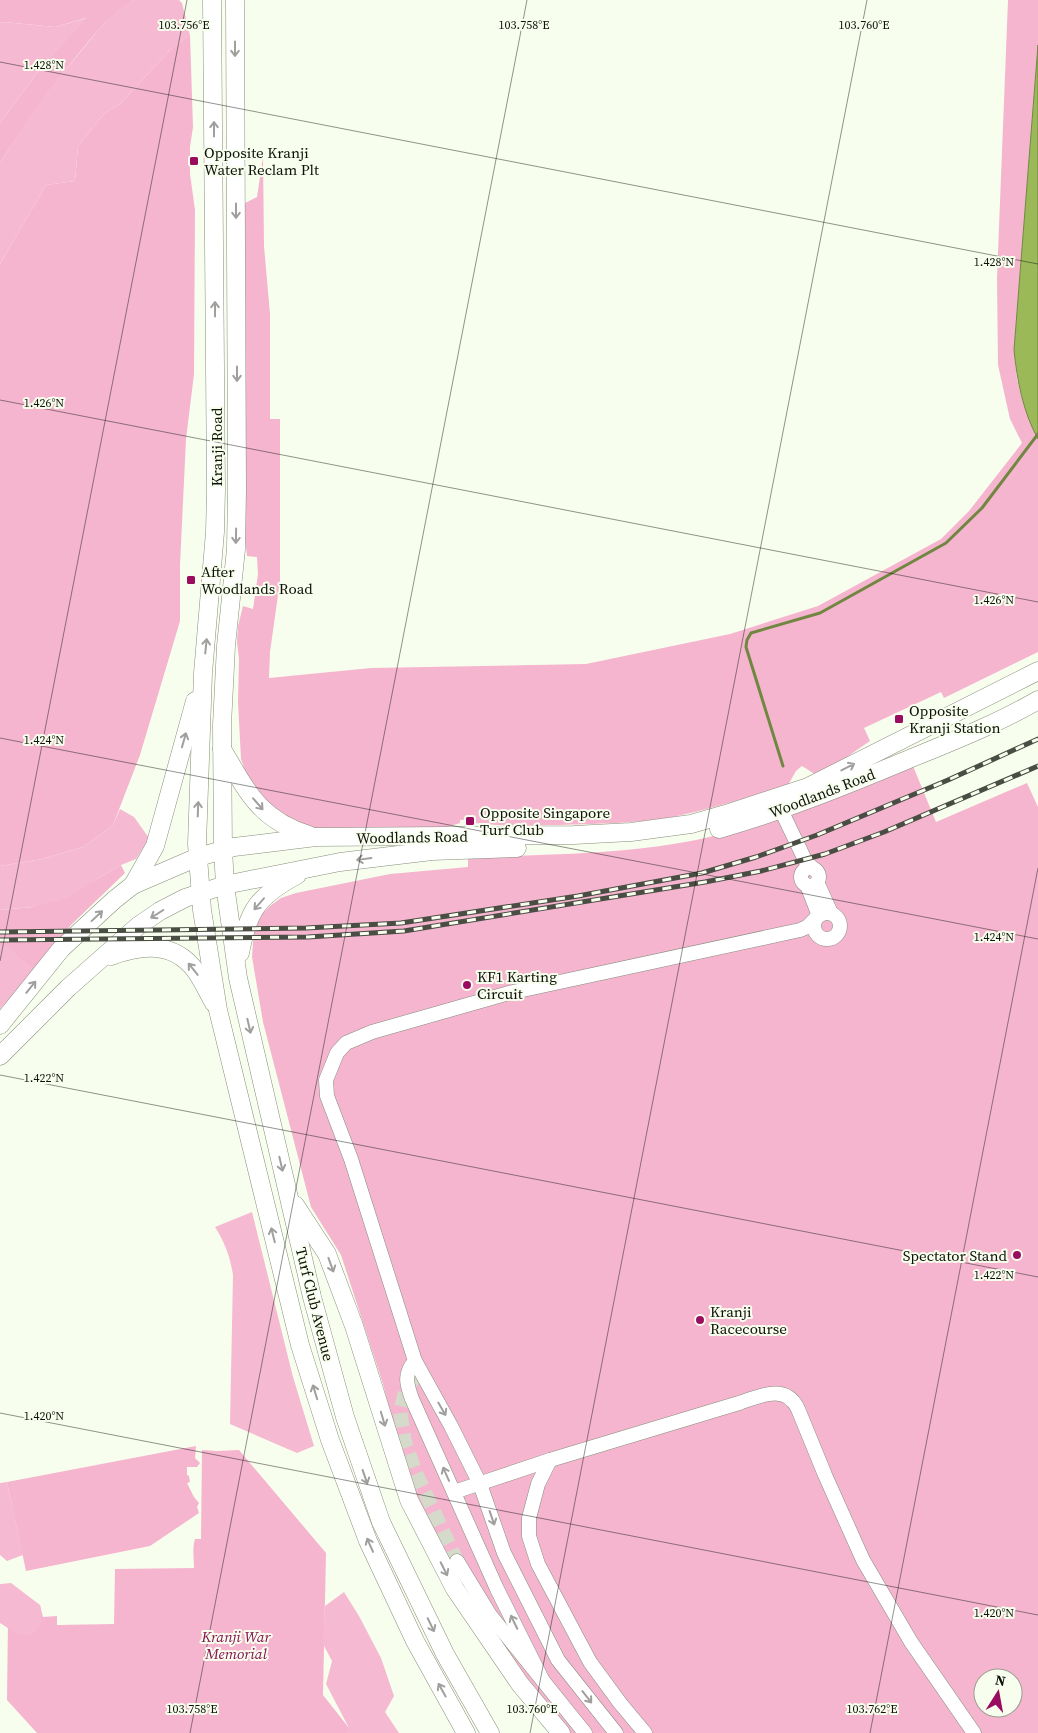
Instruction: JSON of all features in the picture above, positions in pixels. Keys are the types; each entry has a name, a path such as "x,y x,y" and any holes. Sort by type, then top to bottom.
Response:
{"main road":[{"name":"Kranji Road","path":"201,894 197,835 203,673 215,532 216,490 212,0"},
{"name":"Kranji Road","path":"223,849 222,749 226,646 236,549 237,490 235,0"},
{"name":"Woodlands Road","path":"0,1025 61,949 114,900 134,884 198,857 223,849 251,844 316,838 574,835 631,832 691,824 808,787 1038,671"},
{"path":"134,884 155,846 203,673"},
{"name":"Woodlands Road","path":"0,1056 68,988 146,921 185,898 225,885 313,866 432,851 597,846 666,840 696,835 781,810 951,742 1038,700"},
{"path":"222,749 250,795 267,814 292,830 316,838"},
{"name":"Turf Club Avenue","path":"223,849 225,885 238,978 312,1297 345,1417 381,1522 445,1654 490,1733"},
{"path":"238,978 244,928 254,909 270,892 313,866"},
{"name":"Turf Club Avenue","path":"201,894 218,1010 300,1345 330,1440 372,1550 414,1641 466,1733"},
{"path":"102,959 129,949 141,947 165,949 180,956 195,970 218,1010"},
{"path":"288,1194 327,1254 354,1326 409,1500 455,1590 520,1684 560,1733"}],"street":[{"path":"781,810 810,874 822,916 814,929 818,935"},
{"path":"616,1733 558,1660 504,1553 480,1484 451,1426 415,1362 351,1159 327,1096 326,1080 337,1053 346,1043 372,1032 509,993 800,930 822,916"},
{"path":"800,930 830,939 839,932 840,921 822,916"},
{"path":"415,1362 407,1373 406,1382 412,1399 498,1588 543,1681"},
{"path":"454,1492 550,1460 769,1394 779,1393 787,1395 794,1400 863,1560 911,1642 974,1733"},
{"path":"550,1460 538,1484 529,1518 529,1536 538,1564 590,1662 645,1733"},
{"path":"457,1561 490,1615 585,1733"}],"green space":[{"path":"0,0 134,0 111,17 79,53 18,134 0,163 0,123 46,61 86,18 55,27 0,23"},
{"path":"1008,0 1038,0 1038,45 1014,350 1017,379 1024,406 1038,439 1038,652 944,698 941,692 864,728 870,741 828,770 816,775 802,766 796,771 788,785 717,807 673,817 645,821 573,825 496,825 475,823 474,819 460,820 460,823 444,828 320,830 303,826 273,811 248,779 241,759 237,642 238,626 243,606 253,609 258,574 257,557 247,556 245,537 245,203 257,197 263,157 264,246 270,314 270,419 280,419 280,581 270,652 269,678 371,668 586,664 730,634 818,606 941,539 969,511 1022,443 1010,419 998,365 997,278"},
{"path":"190,35 193,127 190,147 190,174 195,210 194,374 186,439 180,565 180,621 140,755 113,825 83,847 42,859 0,866 0,264 46,185 75,181 78,146 104,114 121,103 171,49"},
{"name":"Kranji Racecourse","path":"913,766 936,822 1027,783 1038,807 1038,1733 568,1733 482,1621 412,1499 383,1384 341,1255 311,1207 263,1022 252,957 254,929 258,918 270,906 281,898 296,893 390,874 468,867 468,858 589,853 680,843 735,830 812,805"},
{"path":"121,865 125,873 71,925 34,971 6,946 0,946 0,910 33,907 95,880"},
{"path":"196,1446 195,1458 200,1463 197,1467 187,1467 187,1475 190,1482 187,1483 199,1503 197,1507 199,1513 150,1546 26,1571 7,1482"},
{"name":"Kranji War Memorial","path":"202,1450 239,1450 326,1553 323,1695 353,1733 37,1733 7,1700 8,1619 40,1605 43,1617 57,1616 57,1625 114,1624 115,1569 194,1568 194,1543 195,1539 201,1539"}],"shaded area":[{"path":"134,0 179,0 182,3 190,35 171,49 121,103 104,114 78,146 75,181 46,185 0,264 0,163 28,118 99,29 119,8"},
{"path":"87,18 46,61 0,123 0,23 55,27"},
{"path":"1038,45 1038,439 1028,418 1021,396 1014,350"},
{"path":"120,809 134,817 149,838 136,859 121,865 70,897 33,907 0,910 0,866 42,859 83,847 113,825"},
{"path":"6,945 34,971 0,1009 0,946"},
{"path":"252,1212 293,1377 314,1446 297,1453 230,1424 233,1275 227,1250 215,1227"},
{"path":"7,1482 23,1555 7,1561 0,1555 0,1483"},
{"path":"11,1583 40,1605 41,1622 30,1636 14,1632 0,1623 0,1584"},
{"path":"344,1592 381,1658 394,1696 385,1712 399,1733 346,1733 349,1728 326,1684 332,1661 323,1644 325,1606"}],"waterway":[{"path":"783,766 746,647 751,633 820,613 946,543 982,508 1038,434"}],"tunnel":[{"path":"416,1375 405,1392 400,1411 405,1442 416,1473 457,1561"}],"railway":[{"path":"0,932 306,928 401,923 578,896 702,873 756,857 817,835 948,780 1038,739"},
{"path":"0,940 308,937 404,931 705,882 761,871 825,854 884,832 1038,766"}],"place":[{"name":"Opposite Kranji Water Reclam Plt","path":"194,161"},
{"name":"After Woodlands Road","path":"191,580"},
{"name":"Opposite Kranji Station","path":"899,719"},
{"name":"Opposite Singapore Turf Club","path":"470,821"},
{"name":"KF1 Karting Circuit","path":"467,985"},
{"name":"Spectator Stand","path":"1017,1255"},
{"name":"Kranji Racecourse","path":"700,1320"}]}
